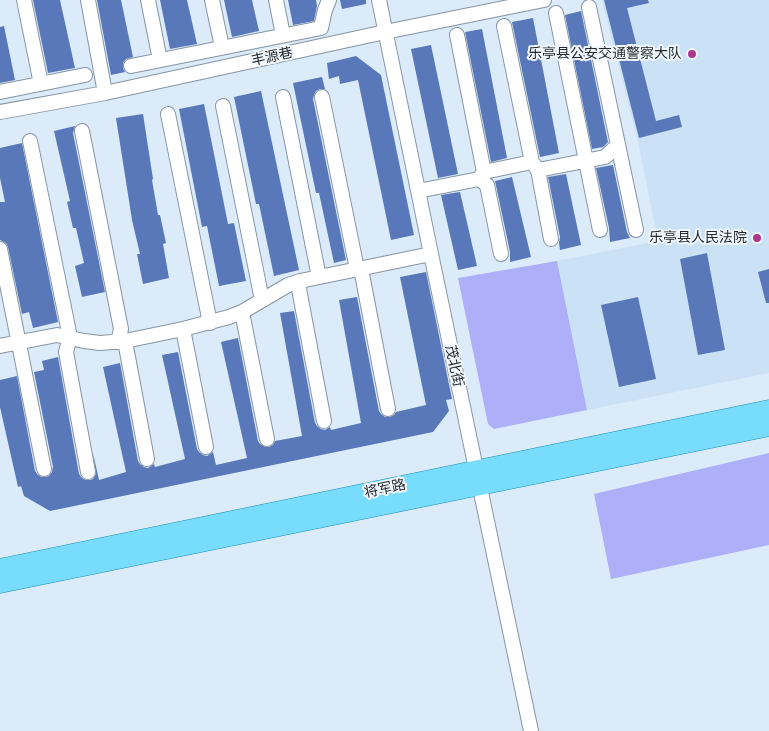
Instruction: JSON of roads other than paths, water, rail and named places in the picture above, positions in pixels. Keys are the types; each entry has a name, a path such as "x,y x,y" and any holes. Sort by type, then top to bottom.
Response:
{"main road":[{"name":"将军路","path":"0,584 478,478 769,409"},
{"name":"将军路","path":"0,568 478,478 769,427"}],"street":[{"path":"24,0 41,84"},
{"path":"88,0 105,93"},
{"path":"148,0 160,60"},
{"path":"212,0 222,47"},
{"path":"276,0 283,35"},
{"path":"131,66 321,28 329,0"},
{"name":"茂北街","path":"379,0 430,254 531,731"},
{"name":"丰源巷","path":"0,112 105,93 385,32 544,0"},
{"path":"589,8 636,230"},
{"path":"556,13 600,230"},
{"path":"504,26 551,239"},
{"path":"457,35 481,175 487,185 501,254"},
{"path":"0,92 85,75"},
{"path":"322,96 388,409"},
{"path":"283,97 318,277"},
{"path":"223,106 262,300"},
{"path":"168,114 210,323"},
{"path":"82,131 121,329 121,341 148,458"},
{"path":"30,141 70,337 66,352 88,472"},
{"path":"418,191 481,175 605,157 618,145"},
{"path":"0,249 44,468"},
{"path":"0,346 57,335 92,342 121,341 183,329 230,317 288,285 300,281 430,254"},
{"path":"300,281 299,290 324,421"},
{"path":"242,312 267,439"},
{"path":"183,329 206,447"}],"place":[{"name":"乐亭县公安交通警察大队","path":"692,54"},
{"name":"乐亭县人民法院","path":"757,238"}]}
